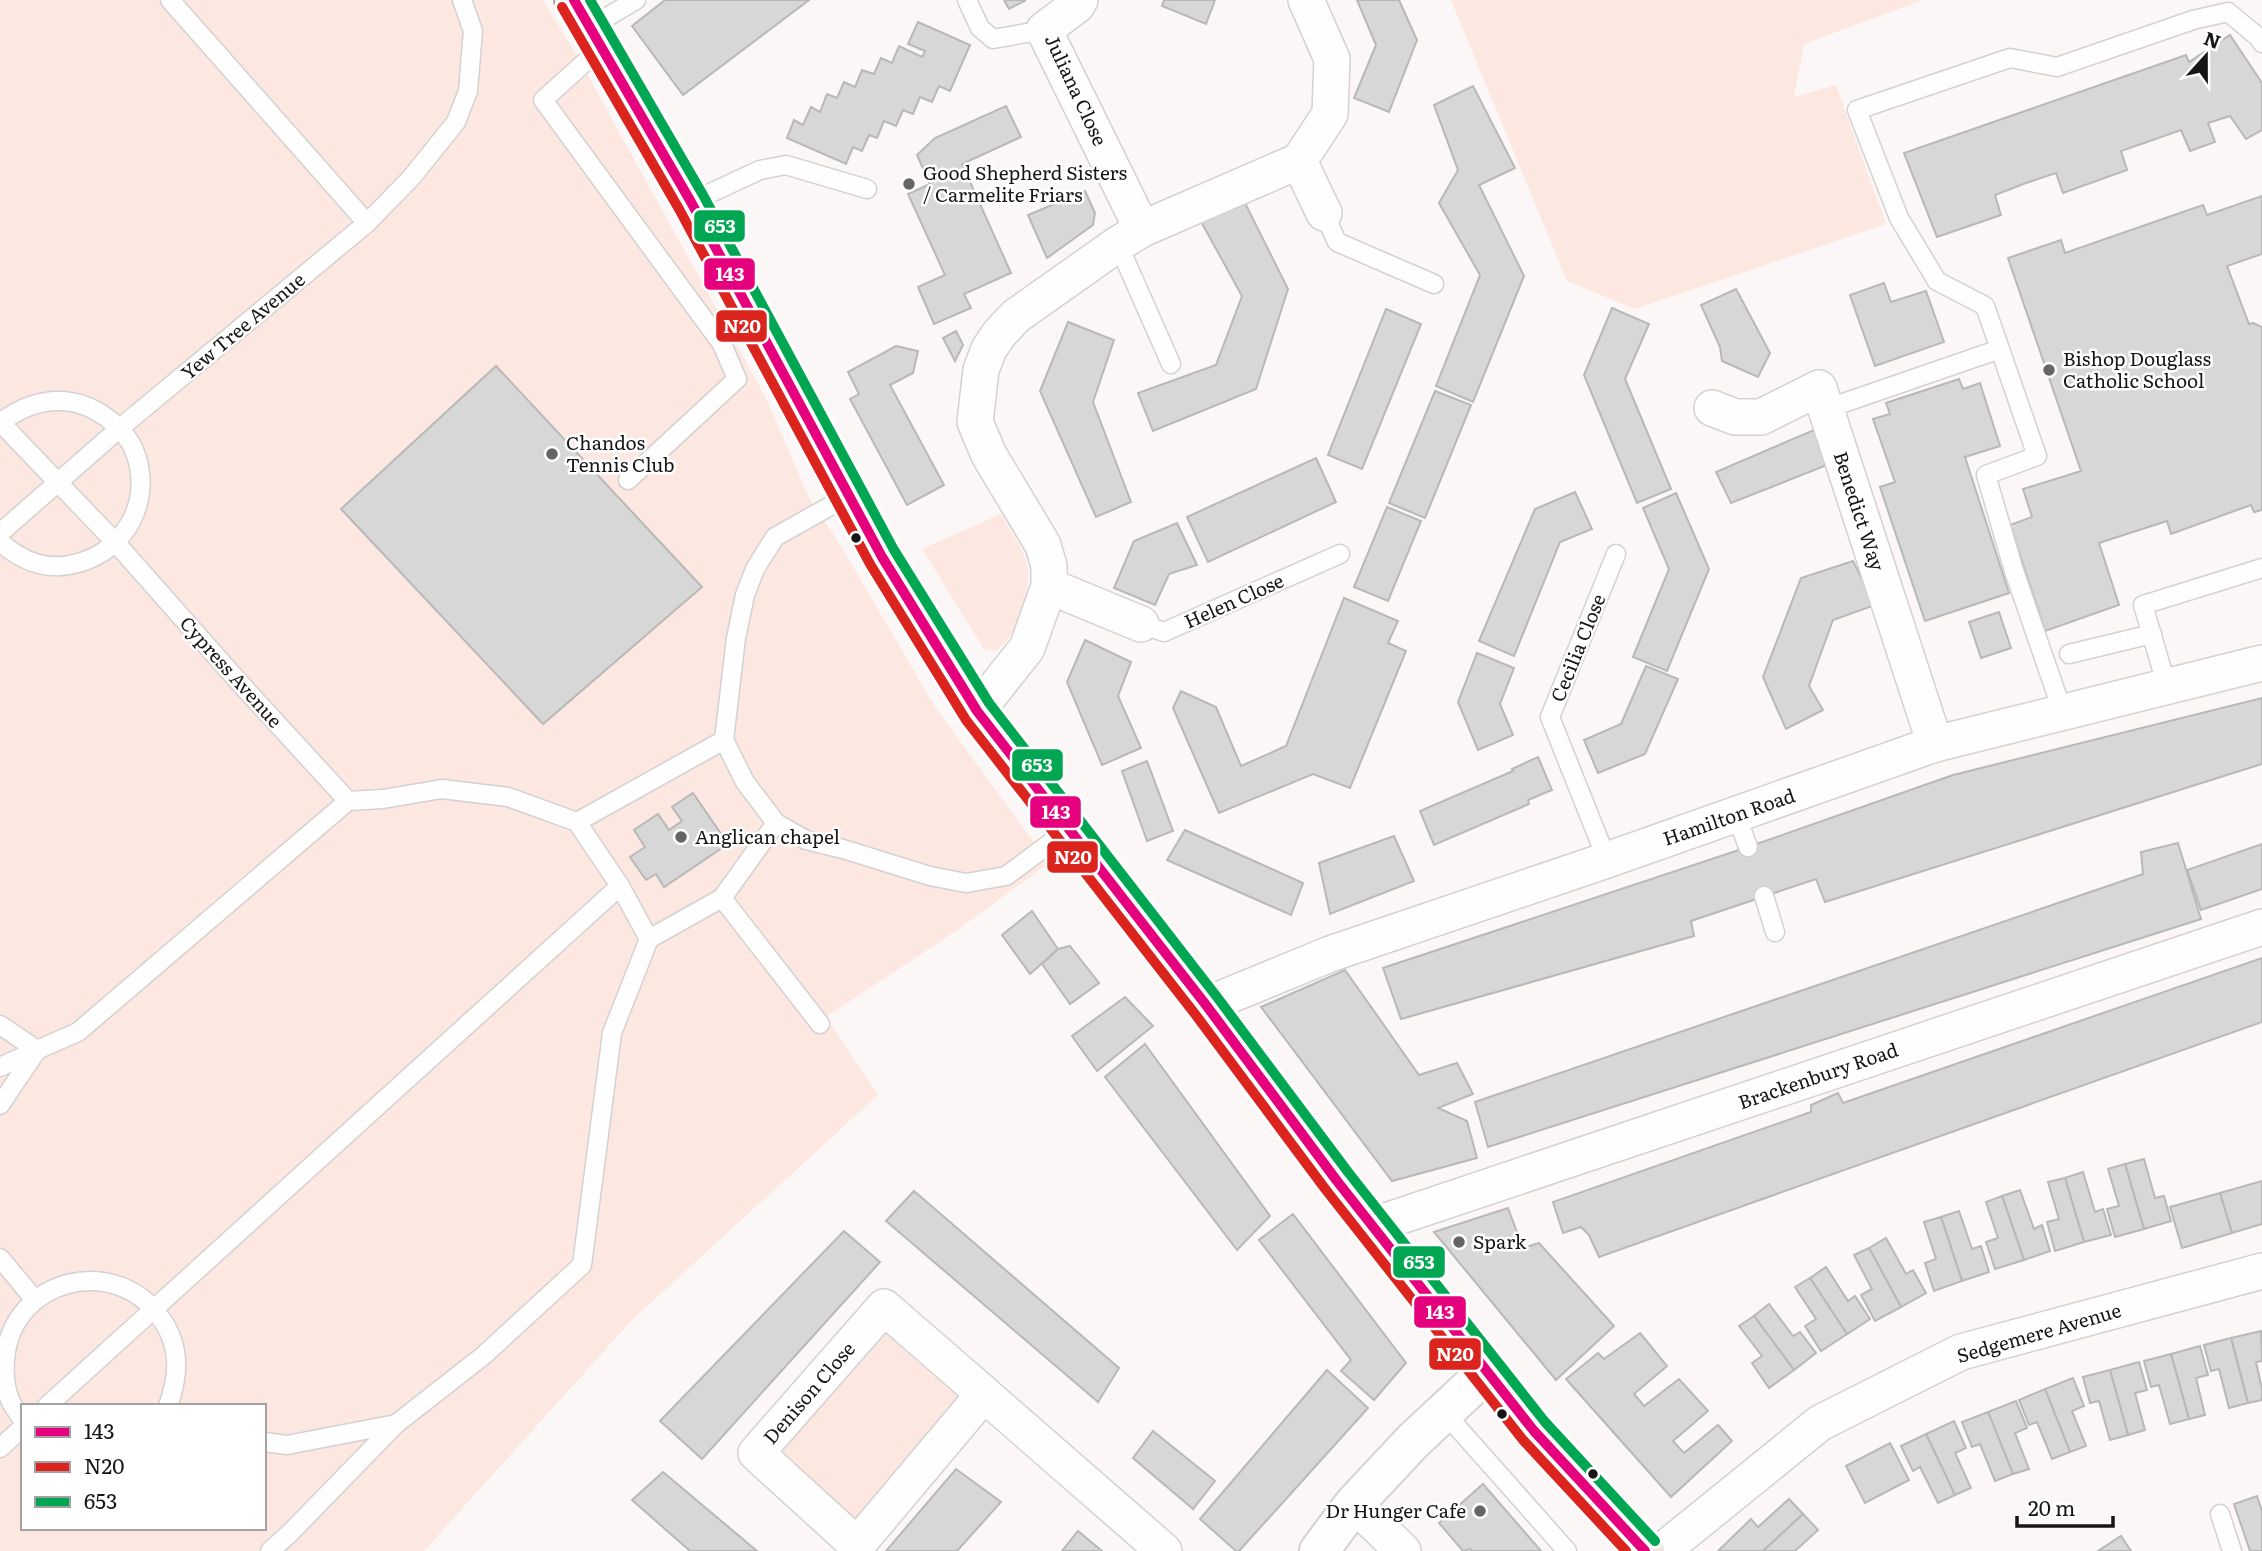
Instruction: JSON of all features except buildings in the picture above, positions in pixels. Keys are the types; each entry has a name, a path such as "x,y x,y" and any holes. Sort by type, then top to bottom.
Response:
{"main road":[{"path":"589,24 691,202 882,557 977,711 1206,1005 1337,1181 1534,1431 1645,1551"}],"street":[{"name":"Juliana Close","path":"1080,0 1044,30 1130,237"},
{"path":"977,711 1027,648 1049,586 1049,566 1043,545 989,455 975,422 981,370 989,349 1016,316 1130,237 1299,162 1329,114 1332,59 1306,0"},
{"path":"1299,162 1324,213"},
{"path":"1712,408 1735,417 1761,417 1819,388 1826,409"},
{"name":"Benedict Way","path":"1826,409 1935,744"},
{"name":"Helen Close","path":"1049,586 1141,624"},
{"name":"Hamilton Road","path":"1206,1005 1330,954 1935,744 2262,663"},
{"name":"Brackenbury Road","path":"1374,1225 2262,928"},
{"name":"Sedgemere Avenue","path":"1662,1551 1820,1423 1961,1352 2262,1271"},
{"name":"Denison Close","path":"984,1394 857,1545 756,1453 884,1307 984,1394 1164,1551"},
{"path":"1319,1551 1354,1504 1443,1411 1488,1371"},
{"path":"1354,1504 1404,1551"}],"lane":[{"path":"170,0 367,223"},
{"name":"Yew Tree Avenue","path":"0,533 120,428 367,223 411,178 456,122 468,91 473,31 463,0"},
{"path":"628,480 737,379 722,344 543,100 589,24 636,0"},
{"path":"967,0 980,28 993,39 1044,30"},
{"path":"2063,713 2014,571 1986,475 2037,456 1985,306 1937,281 1899,218 1857,110 2010,58 2057,67 2193,20 2228,12 2262,43"},
{"path":"691,202 760,170 786,165 867,189"},
{"path":"1324,213 1337,242 1434,284"},
{"path":"1130,237 1171,364"},
{"path":"1826,409 2000,349"},
{"path":"0,423 23,408 48,401 75,402 99,411 120,428 134,449 141,473 140,499 131,523 116,543 94,559 68,566 41,565 16,555 0,542"},
{"name":"Cypress Avenue","path":"0,423 116,543 348,800"},
{"path":"850,495 775,537 755,569 745,595 736,638 724,740 745,782 776,823 806,840 930,876 966,883 1006,876 1068,830"},
{"name":"Helen Close","path":"1141,624 1164,632 1340,554"},
{"name":"Cecilia Close","path":"1607,860 1550,717 1616,554"},
{"path":"2167,687 2143,605 2262,568"},
{"path":"2069,654 2152,634"},
{"path":"577,822 724,740"},
{"path":"0,1068 78,1032 348,800 383,799 442,789 508,797 577,822 620,886 649,939"},
{"path":"1736,814 1748,846"},
{"path":"270,1551 290,1534 396,1424 483,1356 582,1265 612,1033 649,939 722,898 776,823"},
{"path":"49,1404 620,886"},
{"path":"1764,895 1774,932"},
{"path":"722,898 820,1024"},
{"path":"0,1025 37,1050"},
{"path":"0,1105 37,1050"},
{"path":"0,1258 36,1300"},
{"path":"21,1417 11,1401 4,1374 6,1346 17,1321 36,1300 58,1286 83,1280 109,1282 134,1291 154,1308 170,1331 177,1357 176,1384 169,1404"},
{"path":"1443,1411 1567,1551"},
{"path":"266,1442 286,1445 396,1424"},
{"path":"0,1448 21,1429"},
{"path":"2220,1514 2232,1551"}],"shaded area":[{"path":"0,0 543,0 573,49 767,400 809,498 841,546 935,707 1049,863 956,931 826,1017 878,1095 631,1321 424,1551 0,1551"},
{"path":"1451,0 1923,0 1804,44 1794,97 1836,85 1886,224 1635,309 1567,281"},
{"path":"1001,514 1023,554 1028,576 1021,611 1011,634 999,648 992,650 984,649 922,549"},
{"path":"884,1307 984,1394 857,1545 756,1453"}],"transit line":[{"name":"143","path":"574,0 691,202 882,557 977,711 1206,1005 1337,1181 1534,1431 1645,1551"},
{"name":"653","path":"590,0 703,195 894,550 989,703 1217,997 1348,1172 1545,1422 1655,1541"},
{"name":"N20","path":"562,7 679,209 870,564 966,720 1195,1014 1326,1190 1523,1440 1626,1551"}],"place":[{"name":"Good Shepherd Sisters / Carmelite Friars","path":"909,184"},
{"name":"Bishop Douglass Catholic School","path":"2049,370"},
{"name":"Chandos Tennis Club","path":"552,454"},
{"name":"Anglican chapel","path":"681,837"},
{"name":"Spark","path":"1459,1242"},
{"name":"Dr Hunger Cafe","path":"1480,1511"}]}
